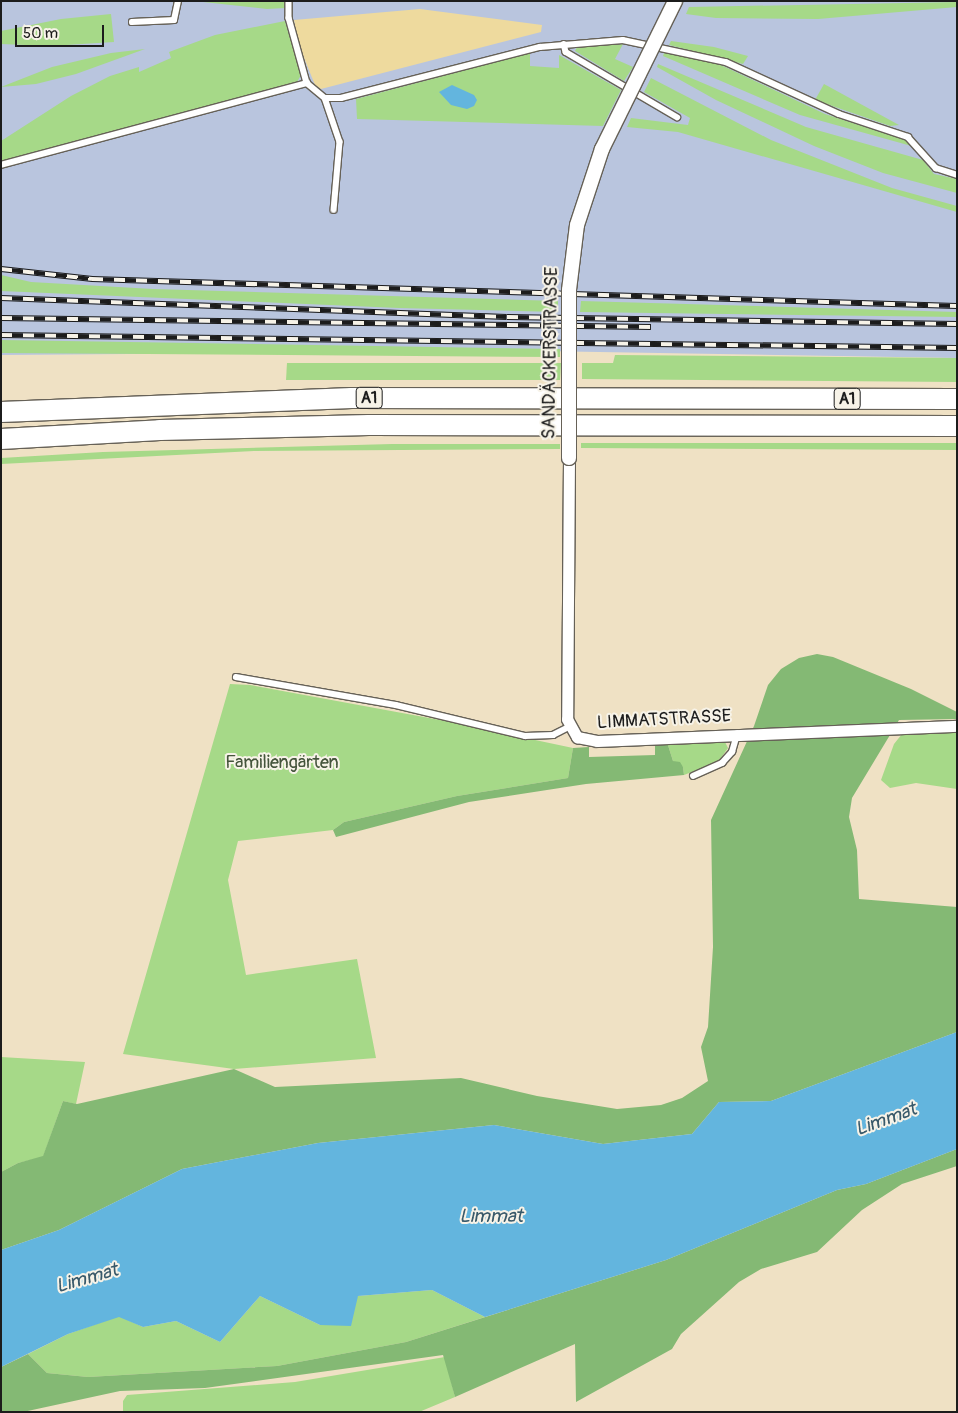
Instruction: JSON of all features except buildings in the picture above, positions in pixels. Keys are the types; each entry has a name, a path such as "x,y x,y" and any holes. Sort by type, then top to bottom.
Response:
{"highway":[{"name":"A1","path":"1,412 370,398 957,399"},
{"name":"A1","path":"1,439 170,430 369,425 957,426"}],"street":[{"name":"SANDÄCKERSTRASSE","path":"569,727 566,719 570,278 577,225 602,149 675,1"},
{"name":"LIMMATSTRASSE","path":"569,727 585,741 957,726"}],"lane":[{"path":"132,22 174,20 178,1"},
{"path":"289,1 289,18 307,83 325,98 340,142 334,210"},
{"path":"325,98 341,98 540,47 623,40 717,58 839,114 908,137 936,168 957,175"},
{"path":"564,44 566,52 677,117"},
{"path":"1,165 307,83"},
{"path":"236,677 396,705 524,736 553,735 569,727"},
{"path":"693,776 722,763 732,752 737,734"}],"shaded area":[{"path":"1,1 957,1 957,358 539,351 1,355 1,286 26,282 1,276"}],"green space":[{"path":"194,1 286,1 285,8 267,9"},
{"path":"957,2 957,7 818,19 716,18 686,14 689,7"},
{"path":"111,14 114,42 50,46 1,44 1,31 61,19"},
{"path":"285,21 301,75 296,84 1,161 1,141 71,96 110,76 139,67 139,72 171,58 169,52 215,35"},
{"path":"671,41 714,47 748,56 743,64 669,45"},
{"path":"623,44 615,59 633,67 624,81 575,51 577,47"},
{"path":"145,49 76,74 36,84 1,87 52,67 111,53"},
{"path":"665,50 721,65 825,114 908,141 915,147 800,115 663,56"},
{"path":"530,53 530,66 559,68 559,55 621,90 603,126 357,119 356,99"},
{"path":"658,64 806,127 923,160 934,174 957,179 957,193 883,173 814,146 716,100 657,67"},
{"path":"651,78 771,140 892,188 957,206 957,212 678,132 627,127 631,118 688,125 690,118 644,92"},
{"path":"824,84 899,125 890,126 815,100"},
{"path":"1,275 31,282 153,289 558,301 558,312 399,308 1,291"},
{"path":"581,301 957,312 957,317 580,312"},
{"path":"1,340 560,349 560,357 1,353"},
{"path":"615,355 957,358 957,382 582,379 582,363 613,363"},
{"path":"287,363 561,363 560,380 286,380"},
{"path":"581,443 957,443 957,450 581,448"},
{"path":"392,444 560,444 560,449 254,451 1,464 1,458 103,452"},
{"path":"817,654 833,657 911,689 957,712 957,719 899,720 852,798 849,817 857,850 859,899 957,907 957,1032 771,1101 719,1102 692,1134 603,1144 494,1125 318,1143 182,1169 59,1230 1,1250 1,1172 18,1163 43,1156 63,1101 77,1104 234,1069 275,1087 461,1078 537,1096 617,1109 661,1105 682,1098 708,1081 701,1047 708,1027 713,947 711,820 754,726 768,685 781,669 799,658"},
{"name":"Familiengärten","path":"230,684 250,685 451,722 573,748 568,778 457,796 344,822 333,830 238,841 228,880 246,975 357,959 376,1058 234,1069 123,1054"},
{"path":"957,730 957,789 916,783 890,788 881,780 894,744 902,734"},
{"path":"724,740 728,748 718,762 684,775 683,767 673,761 667,742"},
{"path":"667,742 673,761 680,762 684,775 586,784 469,802 336,837 333,830 344,822 457,796 568,778 573,748 589,747 589,757 655,755 655,744"},
{"path":"1,1057 85,1062 76,1104 63,1101 43,1157 18,1163 1,1172"},
{"path":"957,1149 957,1166 902,1184 862,1210 817,1252 761,1269 739,1282 681,1334 672,1349 576,1402 575,1344 455,1397 443,1355 205,1388 120,1391 23,1412 1,1412 1,1367 28,1354 47,1373 88,1377 277,1366 406,1342 666,1260 837,1190 866,1184"},
{"path":"432,1290 485,1317 406,1342 277,1366 88,1377 47,1373 28,1354 68,1334 119,1316 143,1327 176,1321 220,1342 260,1296 320,1325 358,1296"},
{"path":"445,1357 455,1397 419,1412 123,1412 123,1401 127,1395 295,1382"}],"sand":[{"path":"420,9 542,25 541,32 321,89 315,85 298,43 294,20"}],"water":[{"path":"452,85 474,95 477,100 474,106 467,109 451,105 439,92"},
{"name":"Limmat","path":"957,1032 957,1149 866,1184 837,1190 666,1260 485,1317 432,1290 358,1296 351,1326 320,1325 260,1296 220,1342 176,1321 143,1327 119,1317 68,1334 1,1367 1,1250 59,1230 182,1169 318,1143 494,1125 603,1144 692,1134 719,1102 771,1101"}],"railway":[{"path":"1,269 92,279 957,306"},
{"path":"1,298 507,317 957,324"},
{"path":"1,318 651,327"},
{"path":"1,335 957,348"}]}
